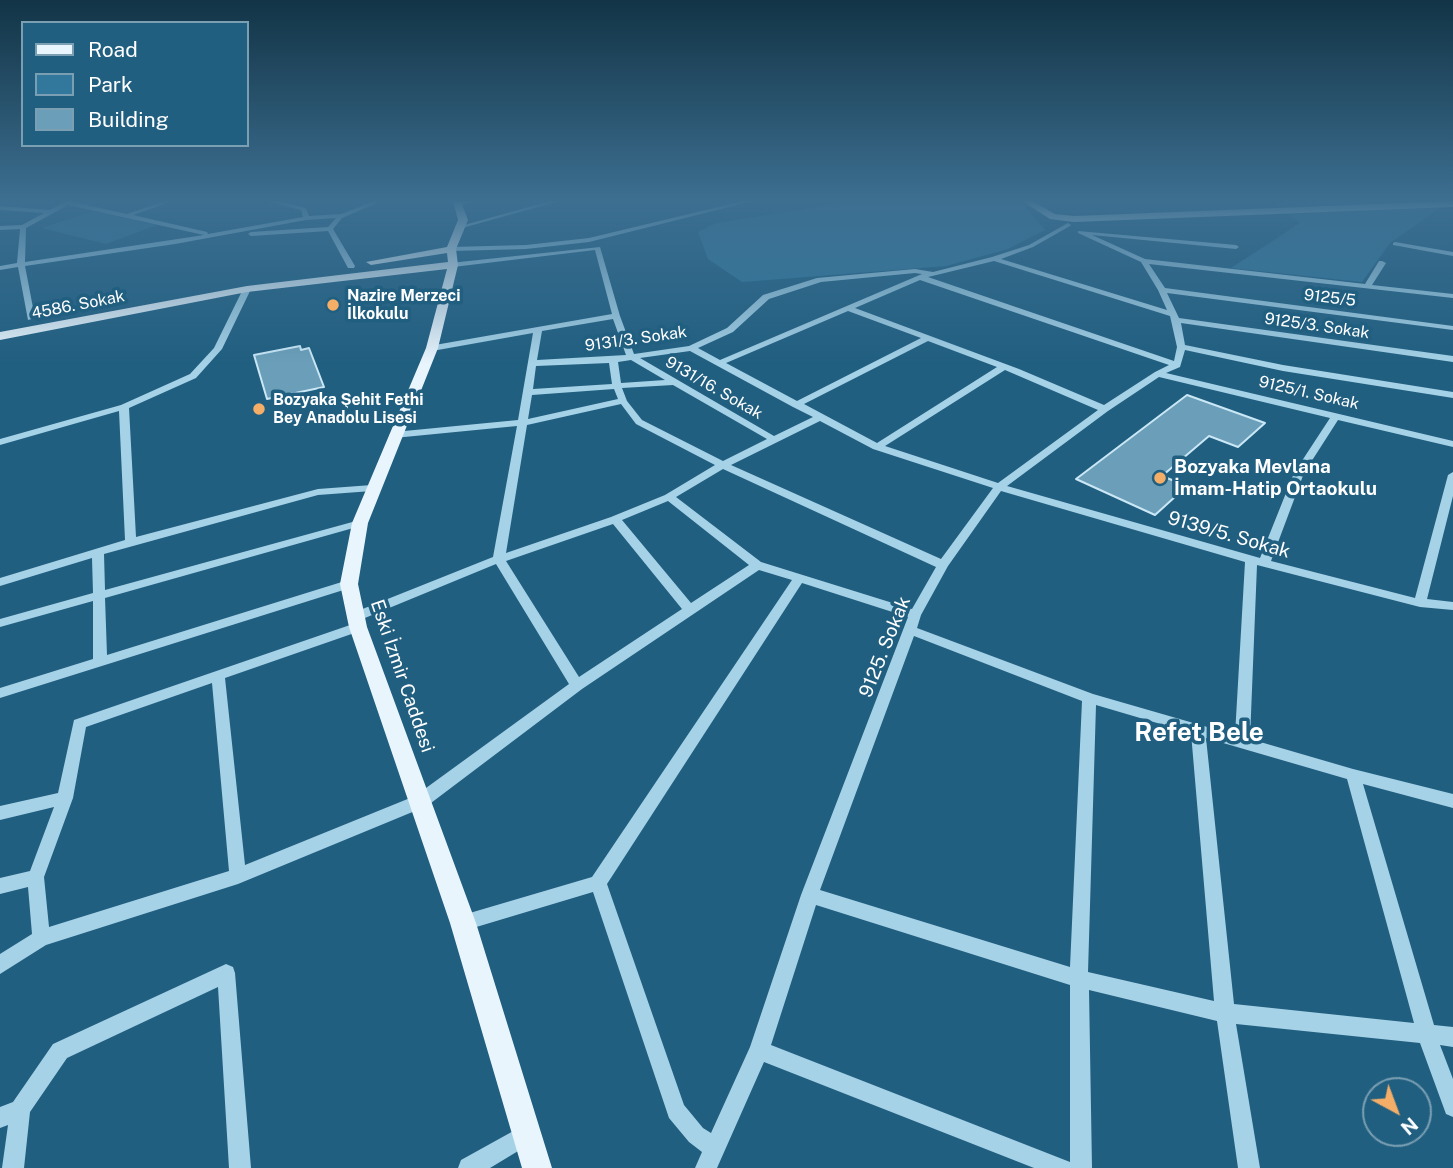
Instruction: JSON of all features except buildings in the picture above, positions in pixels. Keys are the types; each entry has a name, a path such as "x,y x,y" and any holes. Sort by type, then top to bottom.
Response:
{"main road":[{"name":"4586. Sokak","path":"0,324 351,266 452,257"},
{"name":"4586. Sokak","path":"0,336 247,289 452,257"},
{"name":"Eski İzmir Caddesi","path":"452,257 432,348 372,488 360,523 349,583 356,622 463,923 537,1168"}],"street":[{"path":"21,256 31,318"},
{"path":"0,268 82,256"},
{"path":"345,256 351,266"},
{"path":"452,257 463,256"},
{"path":"452,257 463,256"},
{"path":"452,257 476,256"},
{"path":"600,256 630,356"},
{"path":"722,362 920,278 1004,256"},
{"path":"1132,256 1144,261 1453,296"},
{"path":"994,259 1174,317"},
{"path":"920,278 1177,365 1181,347 1174,317 1162,290 1144,261"},
{"path":"1368,285 1382,263"},
{"name":"9131/3. Sokak","path":"534,363 613,360 691,348 730,330 766,297 799,286 820,280 915,271 933,274"},
{"path":"0,442 124,407 193,376 218,349 247,289"},
{"name":"9125/5","path":"1162,290 1453,328"},
{"path":"848,308 1003,367 1105,410"},
{"path":"432,348 616,316"},
{"name":"9125/3. Sokak","path":"1174,317 1453,359"},
{"path":"538,330 499,559 577,685"},
{"path":"796,405 926,338"},
{"path":"1181,347 1283,368 1453,395"},
{"path":"691,348 722,362 796,405 877,447 999,487"},
{"name":"9131/16. Sokak","path":"630,356 773,439"},
{"path":"613,360 617,386 623,401 639,422 723,465 943,565"},
{"name":"9125. Sokak","path":"706,1168 759,1050 810,895 915,615 943,565 999,487 1105,410 1158,374 1177,365"},
{"path":"877,447 1003,367"},
{"name":"9125/1. Sokak","path":"1158,374 1453,444"},
{"path":"528,392 674,382"},
{"path":"394,435 522,423 623,401"},
{"path":"124,407 131,542"},
{"path":"41,938 36,877 65,798 79,724 218,676 356,622 499,559 615,519 668,497 723,465 820,416"},
{"path":"1242,742 1257,562 1299,473 1336,416"},
{"path":"1420,603 1453,475"},
{"name":"9139/5. Sokak","path":"999,487 1257,562 1420,603 1453,606"},
{"path":"0,582 131,542 318,492 372,488"},
{"path":"668,497 757,565 915,615"},
{"path":"615,519 690,610"},
{"path":"0,623 360,523"},
{"path":"1439,531 1453,532"},
{"path":"98,553 100,661"},
{"path":"0,965 41,938 238,876 421,801 577,685 757,565"},
{"path":"463,923 598,883 799,579"},
{"path":"0,693 349,583"},
{"path":"910,630 1089,698 1353,775 1453,801"},
{"path":"218,676 238,876"},
{"path":"1082,1168 1079,979 1089,698"},
{"path":"1198,729 1225,1013 1249,1168"},
{"path":"1353,775 1427,1036 1453,1107"},
{"path":"0,813 65,798"},
{"path":"0,886 36,877"},
{"path":"598,883 676,1111 696,1135 715,1148"},
{"path":"810,895 1079,979 1225,1013 1453,1037"},
{"path":"0,1118 19,1109 60,1051 226,973 240,1168"},
{"path":"759,1050 1062,1168"},
{"path":"13,1168 19,1109"},
{"path":"469,1168 526,1135"}],"green space":[{"path":"707,256 984,256 946,266 742,282"},
{"path":"1250,256 1381,256 1362,282 1231,268"}],"place":[{"name":"Nazire Merzeci İlkokulu","path":"333,305"},
{"name":"Bozyaka Şehit Fethi Bey Anadolu Lisesi","path":"259,409"},
{"name":"Bozyaka Mevlana İmam-Hatip Ortaokulu","path":"1160,478"}],"district":[{"name":"Refet Bele","path":"1199,733"}]}
